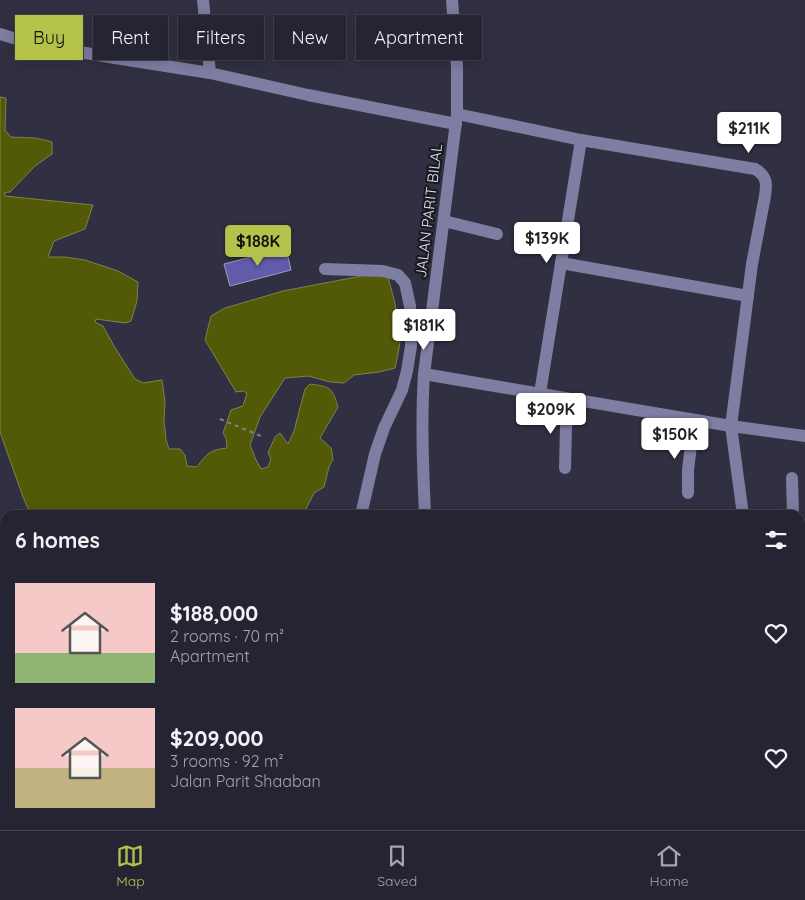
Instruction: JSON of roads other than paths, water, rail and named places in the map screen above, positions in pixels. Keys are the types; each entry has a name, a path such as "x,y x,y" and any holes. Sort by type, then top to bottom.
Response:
{"street":[{"path":"203,0 210,73"},
{"name":"JALAN PARIT BILAL","path":"425,510 422,417 424,374 457,119 455,32 452,0"},
{"path":"0,34 33,44 210,73 308,95 755,169 765,178 766,186 748,296 731,430 742,510"},
{"path":"540,393 581,140"},
{"path":"444,221 497,234"},
{"path":"561,263 748,296"},
{"path":"325,269 383,271 398,275 405,283 410,306 411,346 408,371 402,390 378,445 362,510"},
{"path":"424,374 540,393 573,403 693,424 731,430 805,436"},
{"path":"565,468 565,434 573,403"},
{"path":"688,493 688,470 693,424"},
{"path":"792,478 793,510"}]}
